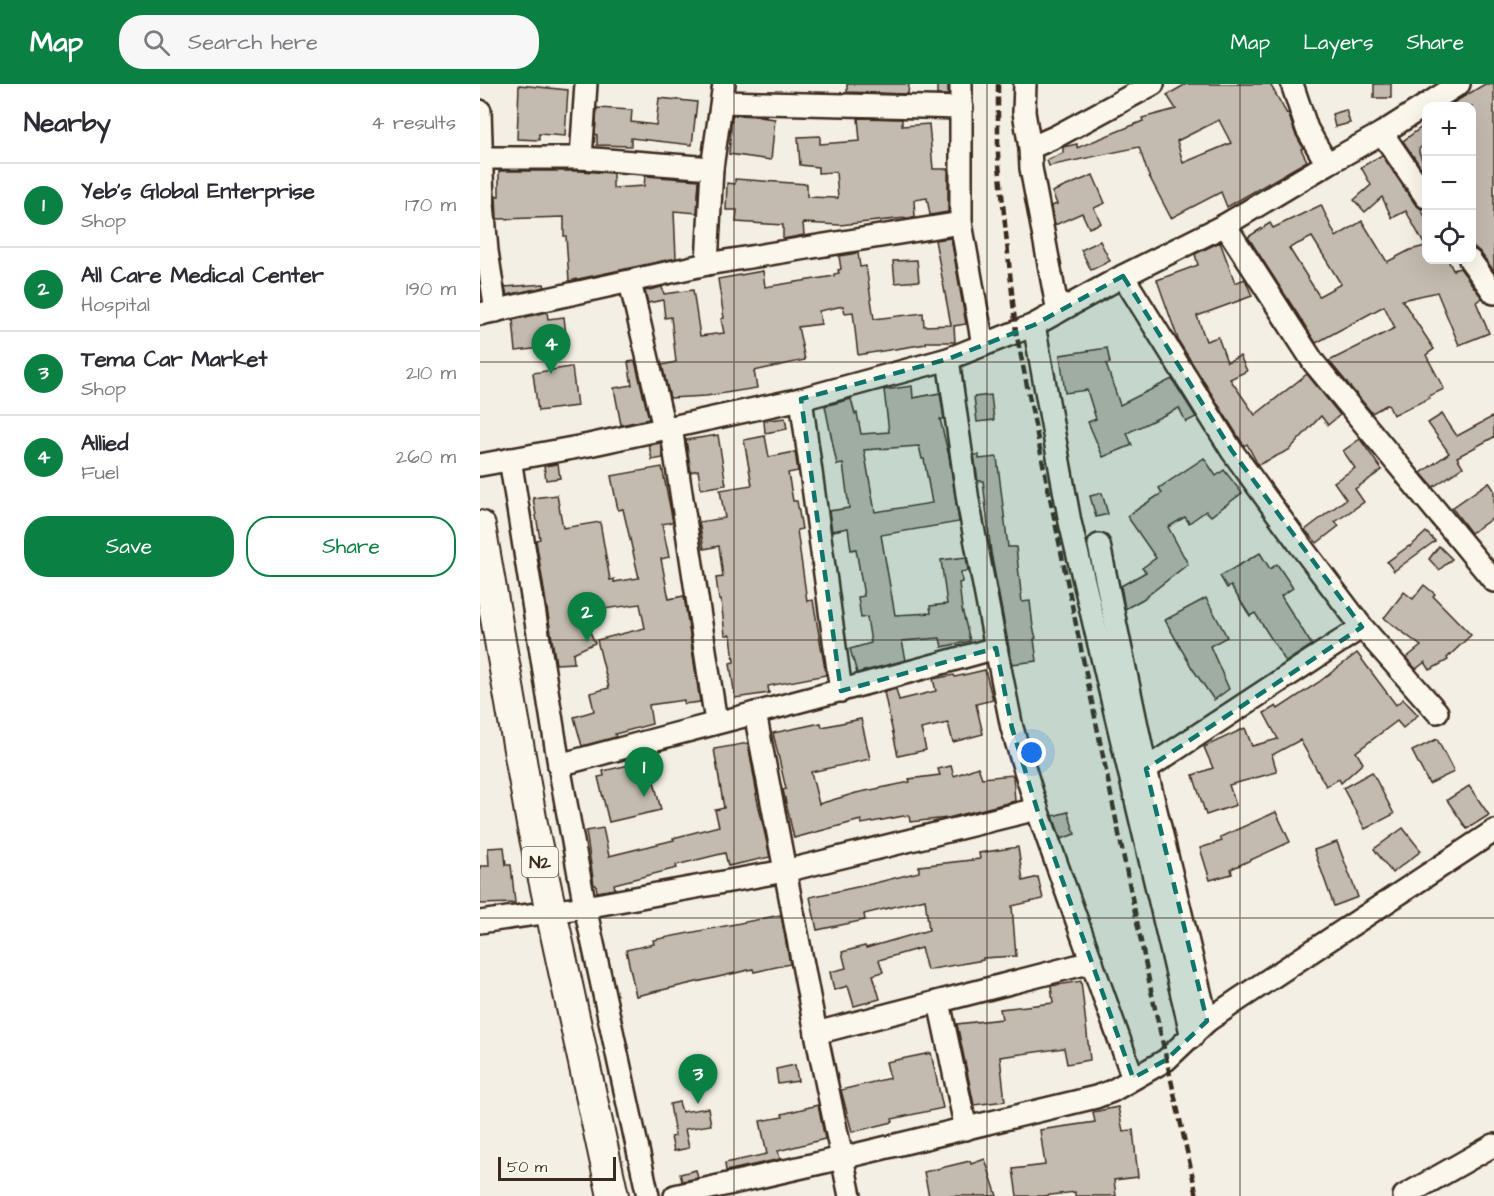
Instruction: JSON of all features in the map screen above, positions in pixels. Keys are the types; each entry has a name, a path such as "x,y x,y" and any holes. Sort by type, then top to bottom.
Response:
{"highway":[{"name":"N2","path":"480,526 515,735 550,913 613,1196"}],"street":[{"path":"581,158 586,84"},
{"path":"961,84 961,223 983,345"},
{"path":"1025,84 1024,112 1031,168 1058,312"},
{"path":"1030,148 1057,136 1153,84"},
{"path":"1292,84 1307,129 1327,164"},
{"path":"480,465 589,445 801,399 948,359 1034,325 1123,276 1225,225 1382,134 1459,84"},
{"path":"708,264 712,168 723,93 962,108"},
{"path":"480,111 488,312 708,264 961,223"},
{"path":"1382,134 1422,191"},
{"path":"482,158 581,158 712,168"},
{"path":"1225,225 1314,363 1494,581"},
{"path":"1473,264 1494,293"},
{"path":"1123,276 1232,452 1362,627 1437,712"},
{"path":"630,282 667,428 716,722"},
{"path":"1034,325 1070,522 1200,1029"},
{"path":"948,359 968,501 1012,728 1037,808 1133,1078"},
{"path":"801,399 841,691"},
{"path":"510,459 559,765 585,907 648,1196"},
{"path":"1099,545 1200,1029"},
{"path":"1146,770 1362,627"},
{"path":"559,765 996,648"},
{"path":"755,713 816,1033 850,1196"},
{"path":"480,922 550,913 786,871 1037,808"},
{"path":"675,1196 966,1129 1112,1091 1166,1060 1200,1029 1494,831"},
{"path":"816,1033 1092,962"},
{"path":"939,1002 966,1129"},
{"path":"1404,1196 1494,1145"}],"highlighted area":[{"path":"1123,276 1232,451 1362,627 1146,769 1207,1021 1166,1060 1133,1078 1037,809 1012,728 996,648 841,691 801,399 948,359 1034,325"}],"building":[{"path":"847,84 909,84 908,94 847,92"},
{"path":"937,84 948,84 948,95 937,95"},
{"path":"1186,84 1270,84 1288,113 1307,161 1227,207 1221,192 1171,218 1148,174 1139,147 1049,166 1047,160 1063,153 1063,147 1077,144 1077,148 1143,121 1142,118 1176,109 1167,95","holes":["1219,120 1231,143 1183,163 1177,141"]},
{"path":"1374,84 1391,84 1391,98 1374,98"},
{"path":"1485,84 1494,84 1494,271 1476,248 1476,102 1455,102"},
{"path":"519,85 568,90 565,136 539,134 539,140 517,139"},
{"path":"659,98 697,102 692,145 631,138 631,146 597,145 595,134 597,108 632,110 631,122 656,125"},
{"path":"1346,110 1350,123 1335,127 1332,114"},
{"path":"732,115 775,119 771,160 729,154"},
{"path":"858,118 902,119 902,126 929,124 933,169 948,169 948,212 930,215 927,198 914,200 915,217 840,225 803,223 804,235 783,239 783,225 736,222 737,210 726,210 727,183 735,184 735,179 807,184 807,197 838,198 836,172 818,173 818,167 800,165 798,137 820,136 820,144 860,141"},
{"path":"1422,127 1422,146 1419,152 1422,169 1403,141"},
{"path":"1382,155 1422,211 1422,240 1406,211 1392,218 1382,197 1365,212 1354,200 1371,185 1361,167"},
{"path":"499,171 613,173 613,188 644,186 645,176 699,180 697,213 674,211 676,258 569,281 564,217 497,219 496,196 499,196"},
{"path":"1093,175 1105,203 1094,208 1101,223 1089,228 1082,213 1055,225 1051,206 1057,204 1052,192"},
{"path":"1321,205 1336,237 1362,221 1387,262 1410,250 1422,247 1422,264 1450,264 1453,270 1460,268 1482,298 1476,302 1489,333 1459,345 1437,292 1402,300 1434,349 1426,355 1444,389 1393,415 1388,404 1372,413 1329,361 1395,328 1384,306 1316,343 1248,237 1270,223 1273,228","holes":["1312,237 1341,284 1319,296 1289,248"]},
{"path":"951,238 966,324 954,326 955,342 926,342 926,344 858,355 853,312 845,313 843,306 819,311 821,324 798,327 805,360 754,371 757,388 706,396 670,398 662,365 676,362 671,317 665,318 663,300 648,303 645,291 662,287 664,294 693,290 700,336 724,333 718,279 763,271 765,287 834,276 841,269 839,256 858,253 860,267 866,266 874,319 923,313 924,326 951,325 935,240"},
{"path":"1100,241 1110,261 1091,270 1081,250"},
{"path":"1220,242 1235,283 1245,279 1252,296 1197,316 1206,341 1218,337 1227,362 1240,356 1247,371 1230,379 1255,415 1307,374 1340,415 1328,425 1321,416 1289,450 1258,465 1247,444 1244,446 1179,342 1157,280 1198,265 1195,254"},
{"path":"917,260 919,281 895,283 893,261"},
{"path":"544,284 545,287 507,295 505,287"},
{"path":"547,312 548,319 564,317 567,345 516,351 513,320"},
{"path":"1107,348 1110,363 1106,364 1120,405 1172,379 1196,417 1186,422 1179,408 1127,433 1132,445 1103,457 1088,422 1096,419 1087,390 1065,393 1060,355"},
{"path":"635,361 649,419 621,425 614,388 632,385 628,362"},
{"path":"572,367 577,406 538,411 533,373"},
{"path":"912,386 913,398 940,393 944,419 940,419 949,456 959,522 881,535 895,615 931,613 930,606 947,604 941,560 966,557 968,571 961,572 962,582 959,583 962,609 970,641 942,647 940,638 902,641 906,660 857,673 850,649 871,643 867,617 861,618 858,597 864,596 856,549 851,550 848,528 832,531 829,511 849,508 843,464 837,465 825,406 851,399 855,414 857,413 861,434 889,432 884,390","holes":["919,446 922,459 924,459 932,503 875,512 864,450"]},
{"path":"991,395 994,420 977,422 974,397"},
{"path":"1442,414 1457,436 1494,416 1494,437 1457,457 1463,467 1433,487 1421,473 1449,453 1428,423"},
{"path":"785,418 787,429 765,433 764,421"},
{"path":"718,435 726,485 701,489 698,470 691,472 686,440"},
{"path":"765,436 769,457 795,452 798,471 788,473 793,501 797,501 802,529 797,530 807,601 813,600 826,675 768,686 769,693 735,698 730,663 734,662 731,635 725,635 716,578 723,577 719,546 704,549 699,522 725,518 720,490 752,485 744,440"},
{"path":"1360,439 1382,470 1355,489 1364,502 1335,522 1339,526 1317,543 1305,530 1346,499 1334,482 1355,468 1343,451"},
{"path":"661,443 663,458 652,460 649,445"},
{"path":"974,455 979,455 979,459 997,457 1008,547 1016,547 1022,602 1030,601 1037,661 1012,664 991,553 983,481 978,481"},
{"path":"1204,458 1216,476 1224,470 1242,493 1211,516 1206,511 1189,523 1185,517 1168,527 1188,564 1143,599 1125,609 1121,586 1146,572 1142,568 1156,558 1127,516 1162,493 1159,488"},
{"path":"558,464 560,478 546,480 544,466"},
{"path":"662,467 673,522 662,524 669,557 661,559 669,599 684,596 700,702 684,704 684,700 649,705 652,724 582,746 574,717 594,711 590,693 609,688 597,640 645,628 640,604 581,612 595,643 573,653 574,663 556,664 536,540 540,539 533,498 557,495 563,528 600,522 610,580 614,579 614,582 639,578 623,509 618,510 611,476"},
{"path":"1489,482 1494,490 1494,517 1471,533 1452,508"},
{"path":"1102,493 1108,514 1096,517 1090,496"},
{"path":"1426,532 1435,541 1394,571 1387,562 1410,547"},
{"path":"1439,546 1452,559 1439,570 1429,559"},
{"path":"1260,553 1270,569 1277,564 1293,588 1281,596 1312,645 1286,662 1255,613 1250,616 1231,586 1227,588 1220,576"},
{"path":"1424,585 1435,594 1433,596 1471,635 1447,658 1448,660 1430,670 1425,662 1416,669 1406,658 1421,646 1384,618 1404,592 1413,599"},
{"path":"1206,598 1227,637 1210,646 1229,689 1214,700 1192,668 1165,620"},
{"path":"1357,653 1396,705 1403,699 1418,715 1403,728 1397,721 1356,752 1363,763 1341,783 1339,779 1326,786 1300,740 1272,755 1277,772 1229,785 1236,805 1206,815 1193,775 1213,768 1204,747 1245,728 1252,746 1278,739 1264,713 1276,706 1278,709"},
{"path":"985,670 993,700 976,704 983,734 953,742 948,723 921,729 926,750 898,756 884,692 896,689 899,700 936,691 933,679"},
{"path":"861,719 870,759 811,772 819,804 856,793 910,782 909,779 940,775 938,769 951,766 954,776 978,767 982,778 1013,775 1015,801 948,818 910,822 909,815 862,824 861,820 794,838 773,733 821,723 822,727"},
{"path":"1437,739 1454,772 1429,784 1412,751"},
{"path":"748,743 756,794 770,857 728,866 725,853 676,865 677,868 614,884 615,889 597,892 586,831 603,828 609,856 719,826 715,810 724,808 714,749"},
{"path":"659,758 662,770 652,773 661,810 609,822 598,777 604,776 603,771"},
{"path":"1372,772 1394,814 1365,829 1343,788"},
{"path":"1469,786 1489,815 1467,829 1447,800"},
{"path":"1068,812 1075,834 1061,839 1053,816"},
{"path":"1276,812 1290,842 1231,869 1232,874 1210,880 1200,848 1222,841 1220,837"},
{"path":"1403,828 1421,851 1392,873 1374,849"},
{"path":"1337,842 1358,897 1334,906 1314,850"},
{"path":"504,847 506,865 511,865 515,903 480,904 480,866 489,866 488,848"},
{"path":"1018,847 1023,881 1038,877 1043,899 1012,906 1016,956 983,958 983,960 927,970 921,948 879,960 883,972 873,975 880,999 854,1006 848,986 834,990 830,972 846,968 842,952 865,946 866,948 929,930 925,899 864,914 865,920 817,930 810,897 919,872 919,866 980,859 979,853"},
{"path":"781,915 790,964 754,972 753,969 636,996 626,950 654,944 653,940"},
{"path":"1081,981 1090,1060 1067,1064 1064,1048 1000,1057 1005,1101 974,1105 957,1024 1002,1019 1000,1009 1053,1003 1051,986"},
{"path":"931,1053 943,1108 892,1119 893,1122 852,1132 841,1090 890,1078 886,1062"},
{"path":"795,1065 798,1081 778,1084 776,1069"},
{"path":"679,1102 682,1112 708,1108 711,1125 685,1129 689,1148 674,1151 671,1137 675,1136 670,1104"},
{"path":"818,1105 825,1139 778,1151 780,1159 726,1171 725,1163 767,1154 760,1121 783,1117 782,1114"},
{"path":"1118,1107 1123,1131 1133,1130 1138,1177 1114,1180 1116,1196 1075,1196 1075,1192 1017,1196 1013,1169 1045,1165 1040,1130 1095,1122 1093,1112"},
{"path":"985,1159 997,1196 929,1196 924,1172 970,1161 971,1164"},
{"path":"696,1170 698,1178 682,1181 680,1174"}],"railway":[{"path":"998,84 998,155 1016,332 1152,995 1197,1196"}],"place":[{"name":"Allied","path":"551,374"},
{"name":"All Care Medical Center","path":"587,642"},
{"name":"Yeb's Global Enterprise","path":"644,797"},
{"name":"Tema Car Market","path":"698,1104"}]}
